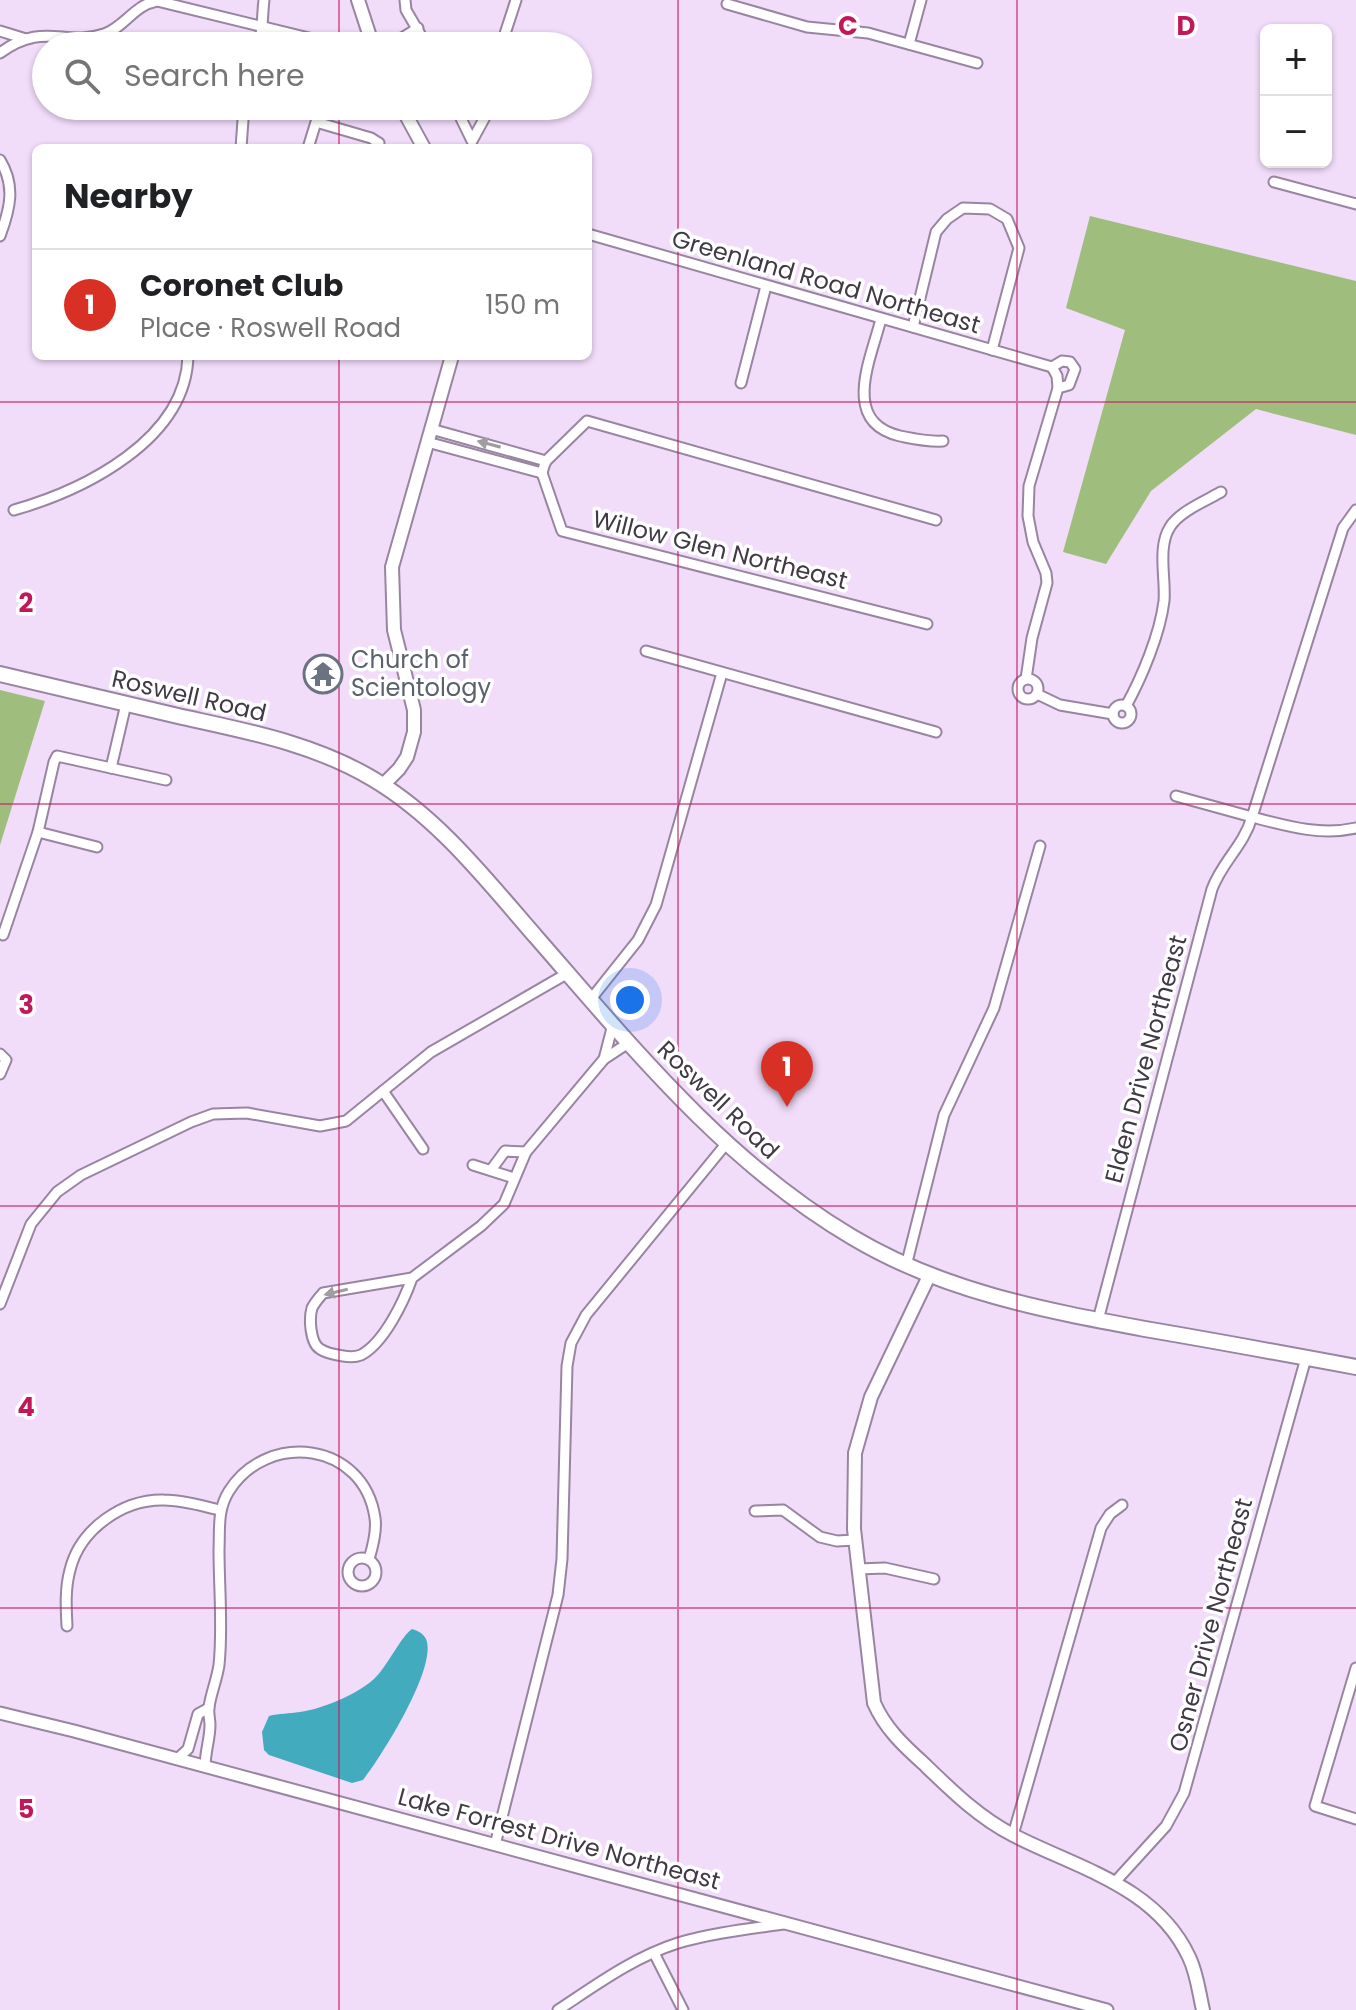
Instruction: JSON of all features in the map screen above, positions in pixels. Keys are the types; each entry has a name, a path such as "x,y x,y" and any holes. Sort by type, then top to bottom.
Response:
{"main road":[{"path":"358,0 368,32"},
{"path":"409,120 422,144"},
{"path":"383,785 407,757 414,732 414,710 394,630 392,567 451,360"},
{"name":"Roswell Road","path":"0,674 308,748 383,785 441,832 683,1102 726,1144 814,1214 855,1240 929,1276 1003,1300 1356,1367"},
{"path":"929,1276 871,1397 860,1426 855,1453 855,1540 871,1690 879,1715 894,1736 963,1802 1013,1835 1115,1882 1153,1909 1182,1945 1194,1970 1203,2010"}],"street":[{"path":"405,0 406,10 420,32"},
{"path":"506,32 516,0"},
{"path":"909,44 921,0"},
{"path":"108,32 120,26 141,6 157,1 285,32"},
{"path":"262,1 263,32"},
{"path":"727,4 807,27 868,33 977,63"},
{"path":"412,32 418,28"},
{"path":"0,31 26,39"},
{"path":"0,53 32,38"},
{"path":"241,144 243,120"},
{"path":"462,120 472,141 483,120"},
{"path":"309,144 316,122 371,138 379,144"},
{"path":"0,160 8,178 11,200 0,236"},
{"path":"1274,182 1356,204"},
{"path":"913,327 936,232 947,219 963,208 990,209 1007,219 1019,248 992,350"},
{"name":"Greenland Road Northeast","path":"592,235 1052,367 1062,361 1070,362 1075,369 1069,385 1058,388"},
{"path":"741,383 766,286"},
{"path":"881,319 863,392 867,415 876,426 889,433 927,442 943,441"},
{"path":"14,510 39,503 87,482 132,451 169,416 181,393 188,360"},
{"path":"1037,694 1032,699 1021,697 1018,686 1026,679 1032,638 1047,583 1030,529 1029,486 1058,388 1052,367"},
{"path":"427,442 542,473 546,461 587,421 936,520"},
{"path":"431,429 546,461"},
{"name":"Willow Glen Northeast","path":"542,473 562,531 927,624"},
{"path":"1037,694 1060,705 1113,714 1119,706 1126,706 1138,684 1163,609 1164,543 1168,529 1186,513 1221,492"},
{"name":"Elden Drive Northeast","path":"1098,1320 1212,889 1223,867 1245,837 1343,528 1356,510"},
{"path":"646,651 936,732"},
{"path":"591,999 638,940 656,905 722,673"},
{"path":"1026,679 1036,683 1037,694"},
{"path":"111,768 126,704"},
{"path":"3,935 38,832 57,756 166,780"},
{"path":"1176,796 1311,831 1356,828"},
{"path":"38,832 97,847"},
{"path":"906,1266 944,1115 994,1008 1040,846"},
{"path":"0,1304 31,1224 57,1192 81,1175 202,1117 231,1112 302,1124 333,1125 358,1114 431,1052 568,973"},
{"path":"604,1059 613,1024"},
{"path":"412,1278 405,1298 384,1331 361,1355 336,1355 319,1349 314,1343 311,1313 314,1303 323,1293 412,1278 481,1226 504,1204 526,1152 604,1059 630,1042"},
{"path":"0,1054 6,1060 0,1074"},
{"path":"383,1091 423,1149"},
{"path":"495,1845 558,1595 562,1559 567,1366 571,1343 586,1315 726,1144"},
{"path":"491,1170 505,1151 526,1152"},
{"path":"473,1165 514,1178"},
{"name":"Osner Drive Northeast","path":"1115,1882 1166,1826 1184,1793 1306,1358"},
{"path":"205,1767 209,1708 219,1666 220,1510 241,1476 270,1457 287,1451 306,1451 332,1458 352,1472 365,1489 375,1517 375,1538 369,1559"},
{"path":"67,1626 66,1595 73,1562 85,1540 104,1520 135,1505 165,1499 220,1510"},
{"path":"1013,1835 1101,1528 1110,1514 1122,1505"},
{"path":"755,1511 783,1510 820,1537 855,1540"},
{"path":"858,1569 885,1568 934,1579"},
{"path":"1356,1668 1315,1806 1356,1819"},
{"path":"177,1759 188,1749 198,1714 209,1708"},
{"name":"Lake Forrest Drive Northeast","path":"0,1713 1107,2010"},
{"path":"195,1724 210,1727"},
{"path":"558,2010 610,1976 654,1953 699,1937 787,1923"},
{"path":"654,1953 683,2010"}],"green space":[{"path":"1090,216 1356,281 1356,435 1256,409 1151,491 1106,564 1063,552 1125,330 1066,308"},
{"path":"0,690 45,701 0,845"}],"water":[{"path":"412,1629 426,1639 424,1670 406,1711 363,1780 352,1783 269,1755 264,1750 262,1732 269,1716 319,1708 359,1690 379,1674"}],"place":[{"name":"Church of Scientology","path":"323,674"},
{"name":"Coronet Club","path":"787,1107"}]}
